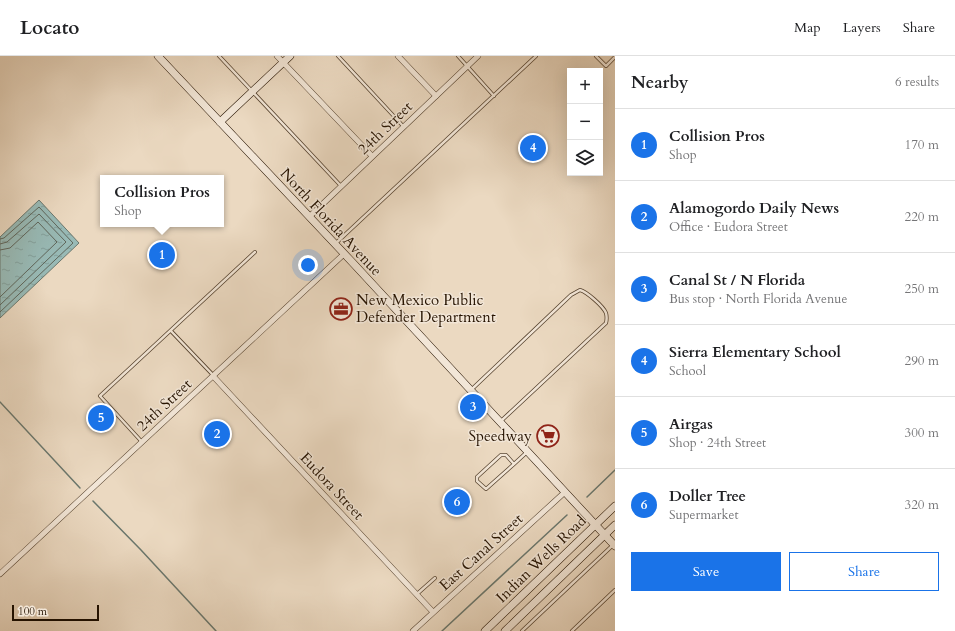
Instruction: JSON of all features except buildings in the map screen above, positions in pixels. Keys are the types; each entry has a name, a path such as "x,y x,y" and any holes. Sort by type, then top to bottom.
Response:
{"main road":[{"name":"North Florida Avenue","path":"159,56 614,545"},
{"path":"220,122 290,56"},
{"name":"Indian Wells Road","path":"485,631 615,506"},
{"name":"Indian Wells Road","path":"505,631 615,525"}],"street":[{"path":"277,56 372,156"},
{"path":"398,56 436,96"},
{"name":"24th Street","path":"309,217 478,56"},
{"name":"24th Street","path":"0,574 344,254"},
{"name":"Eudora Street","path":"213,376 433,612"},
{"name":"East Canal Street","path":"412,631 565,492"}],"lane":[{"path":"219,56 341,186"},
{"path":"338,56 404,126"},
{"path":"458,56 494,96"},
{"path":"335,244 536,56"},
{"path":"596,56 606,66 615,57"},
{"path":"142,442 100,396 255,252"},
{"path":"470,390 576,292 580,290 587,292 604,310 607,318 606,323 500,422"},
{"path":"171,331 213,376"},
{"path":"514,464 506,455 501,455 477,477 477,481 486,489 514,464 527,451"},
{"path":"522,631 614,545"},
{"path":"417,594 435,578"},
{"path":"572,631 615,590"}],"water":[{"path":"39,200 79,243 0,318 0,237"}],"waterway":[{"path":"0,402 80,488"},
{"path":"587,497 615,470"},
{"path":"93,501 216,631"},
{"path":"442,631 567,515"}],"place":[{"name":"Sierra Elementary School","path":"533,148"},
{"name":"Collision Pros","path":"162,255"},
{"name":"New Mexico Public Defender Department","path":"341,309"},
{"name":"Canal St / N Florida","path":"473,407"},
{"name":"Airgas","path":"101,418"},
{"name":"Alamogordo Daily News","path":"217,434"},
{"name":"Speedway","path":"548,436"},
{"name":"Doller Tree","path":"457,502"}]}
